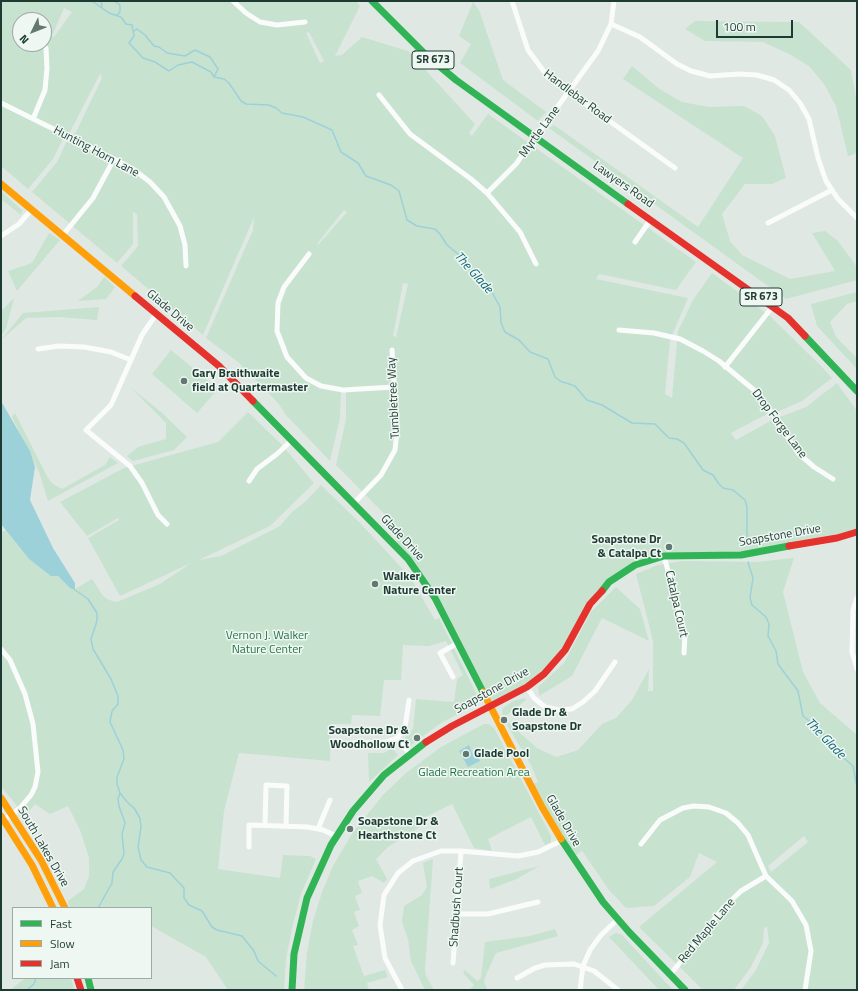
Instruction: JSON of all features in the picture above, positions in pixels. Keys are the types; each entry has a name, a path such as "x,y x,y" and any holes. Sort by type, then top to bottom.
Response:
{"street":[{"path":"233,1 246,13 260,22 282,25 305,22"},
{"name":"Lawyers Road","path":"372,1 440,66 773,306 800,329 857,391"},
{"name":"Handlebar Road","path":"512,1 525,43 534,60 548,77 675,168"},
{"name":"Myrtle Lane","path":"487,193 516,164 598,51 611,24 614,1"},
{"path":"611,24 640,37 677,64 691,71 710,76 739,74 757,75 782,85 795,96 805,111 822,169 832,190 857,218"},
{"path":"33,119 44,90 47,68 46,52"},
{"path":"379,95 410,134 471,179 487,193 520,232 536,264"},
{"name":"Hunting Horn Lane","path":"1,103 133,169 150,182 164,197 182,233 186,266"},
{"path":"63,235 93,198 114,159"},
{"name":"Glade Drive","path":"1,184 219,366 354,502 408,559 423,578 561,841 587,880 618,919 686,990"},
{"path":"768,224 832,190"},
{"path":"1,236 19,224 32,209"},
{"path":"635,242 651,219"},
{"path":"309,254 284,287 278,303 277,331 287,357 306,378 321,386 343,390 394,387"},
{"path":"725,367 773,306"},
{"path":"156,313 142,335 111,404 86,430 133,470 142,483 158,515 167,524"},
{"name":"Drop Forge Lane","path":"619,330 654,333 680,339 703,351 760,395 798,453 814,466 833,478"},
{"path":"38,349 59,346 84,347 110,352 131,360"},
{"name":"Tumbletree Way","path":"354,502 381,475 395,450 397,431 392,350"},
{"path":"249,481 257,469 292,440"},
{"name":"Soapstone Drive","path":"292,990 294,954 302,915 314,880 336,836 372,788 409,753 436,735 527,687 544,674 567,646 586,610 604,587 629,568 648,560 664,556 741,555 837,538 857,532"},
{"name":"Catalpa Court","path":"664,556 685,634 684,653"},
{"path":"857,598 853,610 852,652 857,669"},
{"path":"453,677 440,653 458,643"},
{"path":"1,650 10,660 25,694 33,724 37,765 37,779 31,795 20,808 12,814 2,818"},
{"path":"527,687 534,698 545,707 559,710 572,709 583,702 595,691 615,662"},
{"path":"353,743 386,742 397,738 405,728 409,700"},
{"path":"397,738 409,753"},
{"path":"265,824 266,785 288,786 286,825"},
{"name":"South Lakes Drive","path":"1,798 46,869 64,907"},
{"path":"318,829 330,800"},
{"path":"641,844 652,828 668,814 690,806 709,807 726,813 744,829 766,876 795,905 806,925 811,951 805,990"},
{"name":"South Lakes Drive","path":"2,818 32,865 53,907"},
{"path":"249,848 249,824 286,825 318,829 336,836"},
{"path":"402,990 390,969 382,948 380,925 384,895 398,873 413,861 432,853 461,850 518,856 538,852 561,841"},
{"name":"Shadbush Court","path":"453,963 461,850"},
{"name":"Red Maple Lane","path":"670,975 732,899 766,876"},
{"path":"457,914 488,914 538,902"},
{"path":"580,990 583,966 595,942 618,919"},
{"path":"517,978 535,968 545,965 564,963 583,966 602,976 618,990"},
{"path":"77,979 80,989 90,984"}],"green space":[{"path":"1,1 356,1 360,6 335,56 342,55 362,37 408,51 475,124 469,133 472,136 488,114 696,262 676,290 599,274 596,279 688,298 670,340 665,394 672,398 678,331 693,300 712,273 770,316 821,366 832,378 802,401 779,411 767,414 731,433 736,440 772,420 806,407 837,383 857,411 857,532 741,555 648,560 604,587 571,639 540,678 490,706 435,598 394,544 404,534 336,465 346,419 346,390 341,390 340,418 330,461 286,415 278,403 238,362 206,338 253,230 254,217 203,335 121,266 138,246 137,214 133,212 133,244 117,263 32,192 57,162 67,141 76,132 102,78 100,74 71,130 63,139 53,159 28,189 1,166","holes":["64,8 72,12 54,37 52,36","309,32 324,61 323,62 320,63 306,33","344,210 347,212 318,245 317,244","403,283 408,284 396,337 393,336"]},
{"path":"473,2 479,10 503,80 546,112 538,121 460,63 471,44 459,36"},
{"path":"695,21 799,22 851,70 857,103 857,150 855,154 848,156 836,106 824,84 809,66 789,54 763,42 705,41 685,29"},
{"path":"632,66 658,88 682,102 709,107 744,106 762,116 775,136 786,178 772,184 745,184 722,214 730,241 742,255 790,279 835,271 812,233 825,231 838,241 857,267 857,280 786,299 549,128 554,125 698,227 743,158 623,79"},
{"path":"1,191 22,210 21,215 1,199"},
{"path":"49,233 60,240 17,291 8,271 32,263"},
{"path":"104,277 115,287 106,299 78,301 97,287"},
{"path":"857,292 857,301 847,304 830,322 836,337 857,358 857,369 817,326 811,304"},
{"path":"14,298 6,329 1,336 1,311"},
{"path":"99,307 97,320 58,317 26,318 1,340 23,313"},
{"name":"Gary Braithwaite field at Quartermaster","path":"171,350 218,389 197,413 152,374"},
{"path":"130,387 161,412 187,437 174,450 133,461 127,456 138,447 166,439 166,423"},
{"name":"Vernon J. Walker Nature Center","path":"248,412 282,445 314,483 270,526 199,560 221,556 280,526 292,512 305,502 321,485 361,524 410,577 435,620 439,618 478,697 478,702 475,705 441,723 411,745 405,738 413,729 416,699 454,702 457,679 463,675 446,641 429,646 403,645 401,680 384,680 380,716 352,715 351,724 331,724 330,761 239,753 224,811 218,869 280,878 283,855 310,856 316,859 301,894 293,924 286,959 284,990 228,990 206,957 152,927 152,907 70,907 68,901 84,889 89,876 89,858 80,830 68,806 50,814 35,804 25,816 1,786 1,533 6,530 29,559 58,576 70,588 75,589 92,579 103,596 109,600 117,602 160,584 191,563 120,596 88,538 119,520 118,518 87,536 60,502 124,468 218,442"},
{"path":"15,413 48,478 53,484 62,489 105,465 110,457 118,463 48,501 39,472 12,417"},
{"path":"794,558 783,592 803,672 820,703 857,735 857,990 741,990 756,970 769,943 767,926 764,929 763,943 751,967 734,990 703,990 639,927 717,862 699,853 690,877 654,906 626,908 609,890 582,851 572,858 530,785 538,782 531,765 503,718 537,748 556,757 578,750 602,724 616,718 632,700 649,669 648,691 653,691 653,641 636,574 658,565 683,561 756,562","holes":["804,836 808,842 771,872 768,866"]},
{"path":"616,587 640,609 649,641 602,618 572,676 539,696 538,687 564,663 591,612"},
{"path":"524,698 526,700 503,718 503,708 513,701"},
{"name":"Glade Recreation Area","path":"484,724 489,724 494,728 551,836 551,842 545,845 531,817 488,839 492,851 474,848 452,804 417,821 420,827 388,847 376,859 387,879 384,883 372,876 358,881 362,893 355,896 360,910 354,912 359,926 352,930 358,945 353,946 364,976 385,970 388,977 367,983 369,990 304,990 307,953 313,921 322,892 333,866 353,832 383,795 406,773 441,747"},
{"path":"392,748 398,755 369,782 368,753 384,753"},
{"path":"433,859 425,969 426,976 434,990 425,990 411,961 408,939 402,922 404,906 422,895 427,887 423,863"},
{"path":"539,866 517,879 490,889 489,879"},
{"path":"555,929 558,936 496,953 484,981 487,990 469,990 474,985 463,973 465,970 477,981 481,978 485,942 530,936"},
{"path":"616,933 622,935 673,990 659,990 609,937"},
{"path":"24,979 71,979 74,990 10,990"}],"water":[{"path":"1,401 30,451 35,467 30,500 53,548 75,583 75,590 70,588 58,576 51,576 29,559 1,524"},
{"name":"Glade Pool","path":"469,745 474,758 478,757 480,761 468,767 459,751"}],"waterway":[{"name":"The Glade","path":"92,1 109,13 121,17 126,24 132,25 134,36 129,43 143,58 155,62 169,71 178,65 192,62 211,72 214,77 224,79 229,83 241,101 246,104 269,105 282,113 303,117 332,130 341,152 358,163 366,176 391,185 399,191 407,220 417,226 435,229 440,234 447,245 458,254 478,281 492,292 500,307 501,323 505,332 519,340 530,352 548,359 555,377 560,381 575,386 587,400 602,405 632,423 655,424 669,438 677,439 684,443 703,470 713,475 723,488 733,490 745,500 747,507 747,544"},
{"name":"The Glade","path":"101,1 102,7"},
{"name":"The Glade","path":"114,1 120,5 120,12 117,15"},
{"name":"The Glade","path":"134,31 137,29 145,35 154,46 159,47 167,53 185,56 195,50 210,57 218,69 214,77"},
{"name":"The Glade","path":"748,562 753,578 750,598 752,605 766,617 769,624 768,636 776,651 778,664 798,691 803,716 818,728 823,733 830,746 853,766 857,787"},
{"path":"75,590 88,599 97,613 97,621 91,639 93,649 111,679 118,696 118,704 112,711 110,722 123,750 124,759 117,777 117,784 120,793 134,808 140,818 141,827 138,847 141,860 147,867 170,873 184,888 184,898 189,905 202,911 212,927 217,930 242,936 254,951 258,961 276,976"},
{"path":"99,907 112,883 113,872 124,854 122,834 125,823 119,806 118,799 120,793"},
{"path":"27,990 34,984 36,979"}],"traffic: fast":[{"path":"372,1 426,55 456,80 628,204"},
{"path":"805,336 857,391"},
{"path":"253,401 408,559 435,598 483,692"},
{"path":"602,591 609,582 635,565 664,556 741,555 789,546"},
{"path":"292,990 294,954 307,898 331,845 353,811 384,775 426,742"},
{"path":"561,839 603,902 629,932 685,990"},
{"path":"88,979 91,990"}],"traffic: slow":[{"path":"1,184 135,296"},
{"path":"483,692 542,807 561,839"},
{"path":"1,798 41,860 64,907"},
{"path":"1,816 32,865 53,907"}],"traffic: jam":[{"path":"628,204 788,318 805,336"},
{"path":"135,296 219,366 253,401"},
{"path":"789,546 837,538 857,532"},
{"path":"426,742 452,726 527,687 544,674 565,650 590,604 602,591"},
{"path":"77,979 81,990"}],"place":[{"name":"Gary Braithwaite field at Quartermaster","path":"184,381"},
{"name":"Soapstone Dr & Catalpa Ct","path":"669,547"},
{"name":"Walker Nature Center","path":"375,584"},
{"name":"Glade Dr & Soapstone Dr","path":"504,720"},
{"name":"Soapstone Dr & Woodhollow Ct","path":"417,738"},
{"name":"Glade Pool","path":"466,754"},
{"name":"Soapstone Dr & Hearthstone Ct","path":"350,829"}]}
